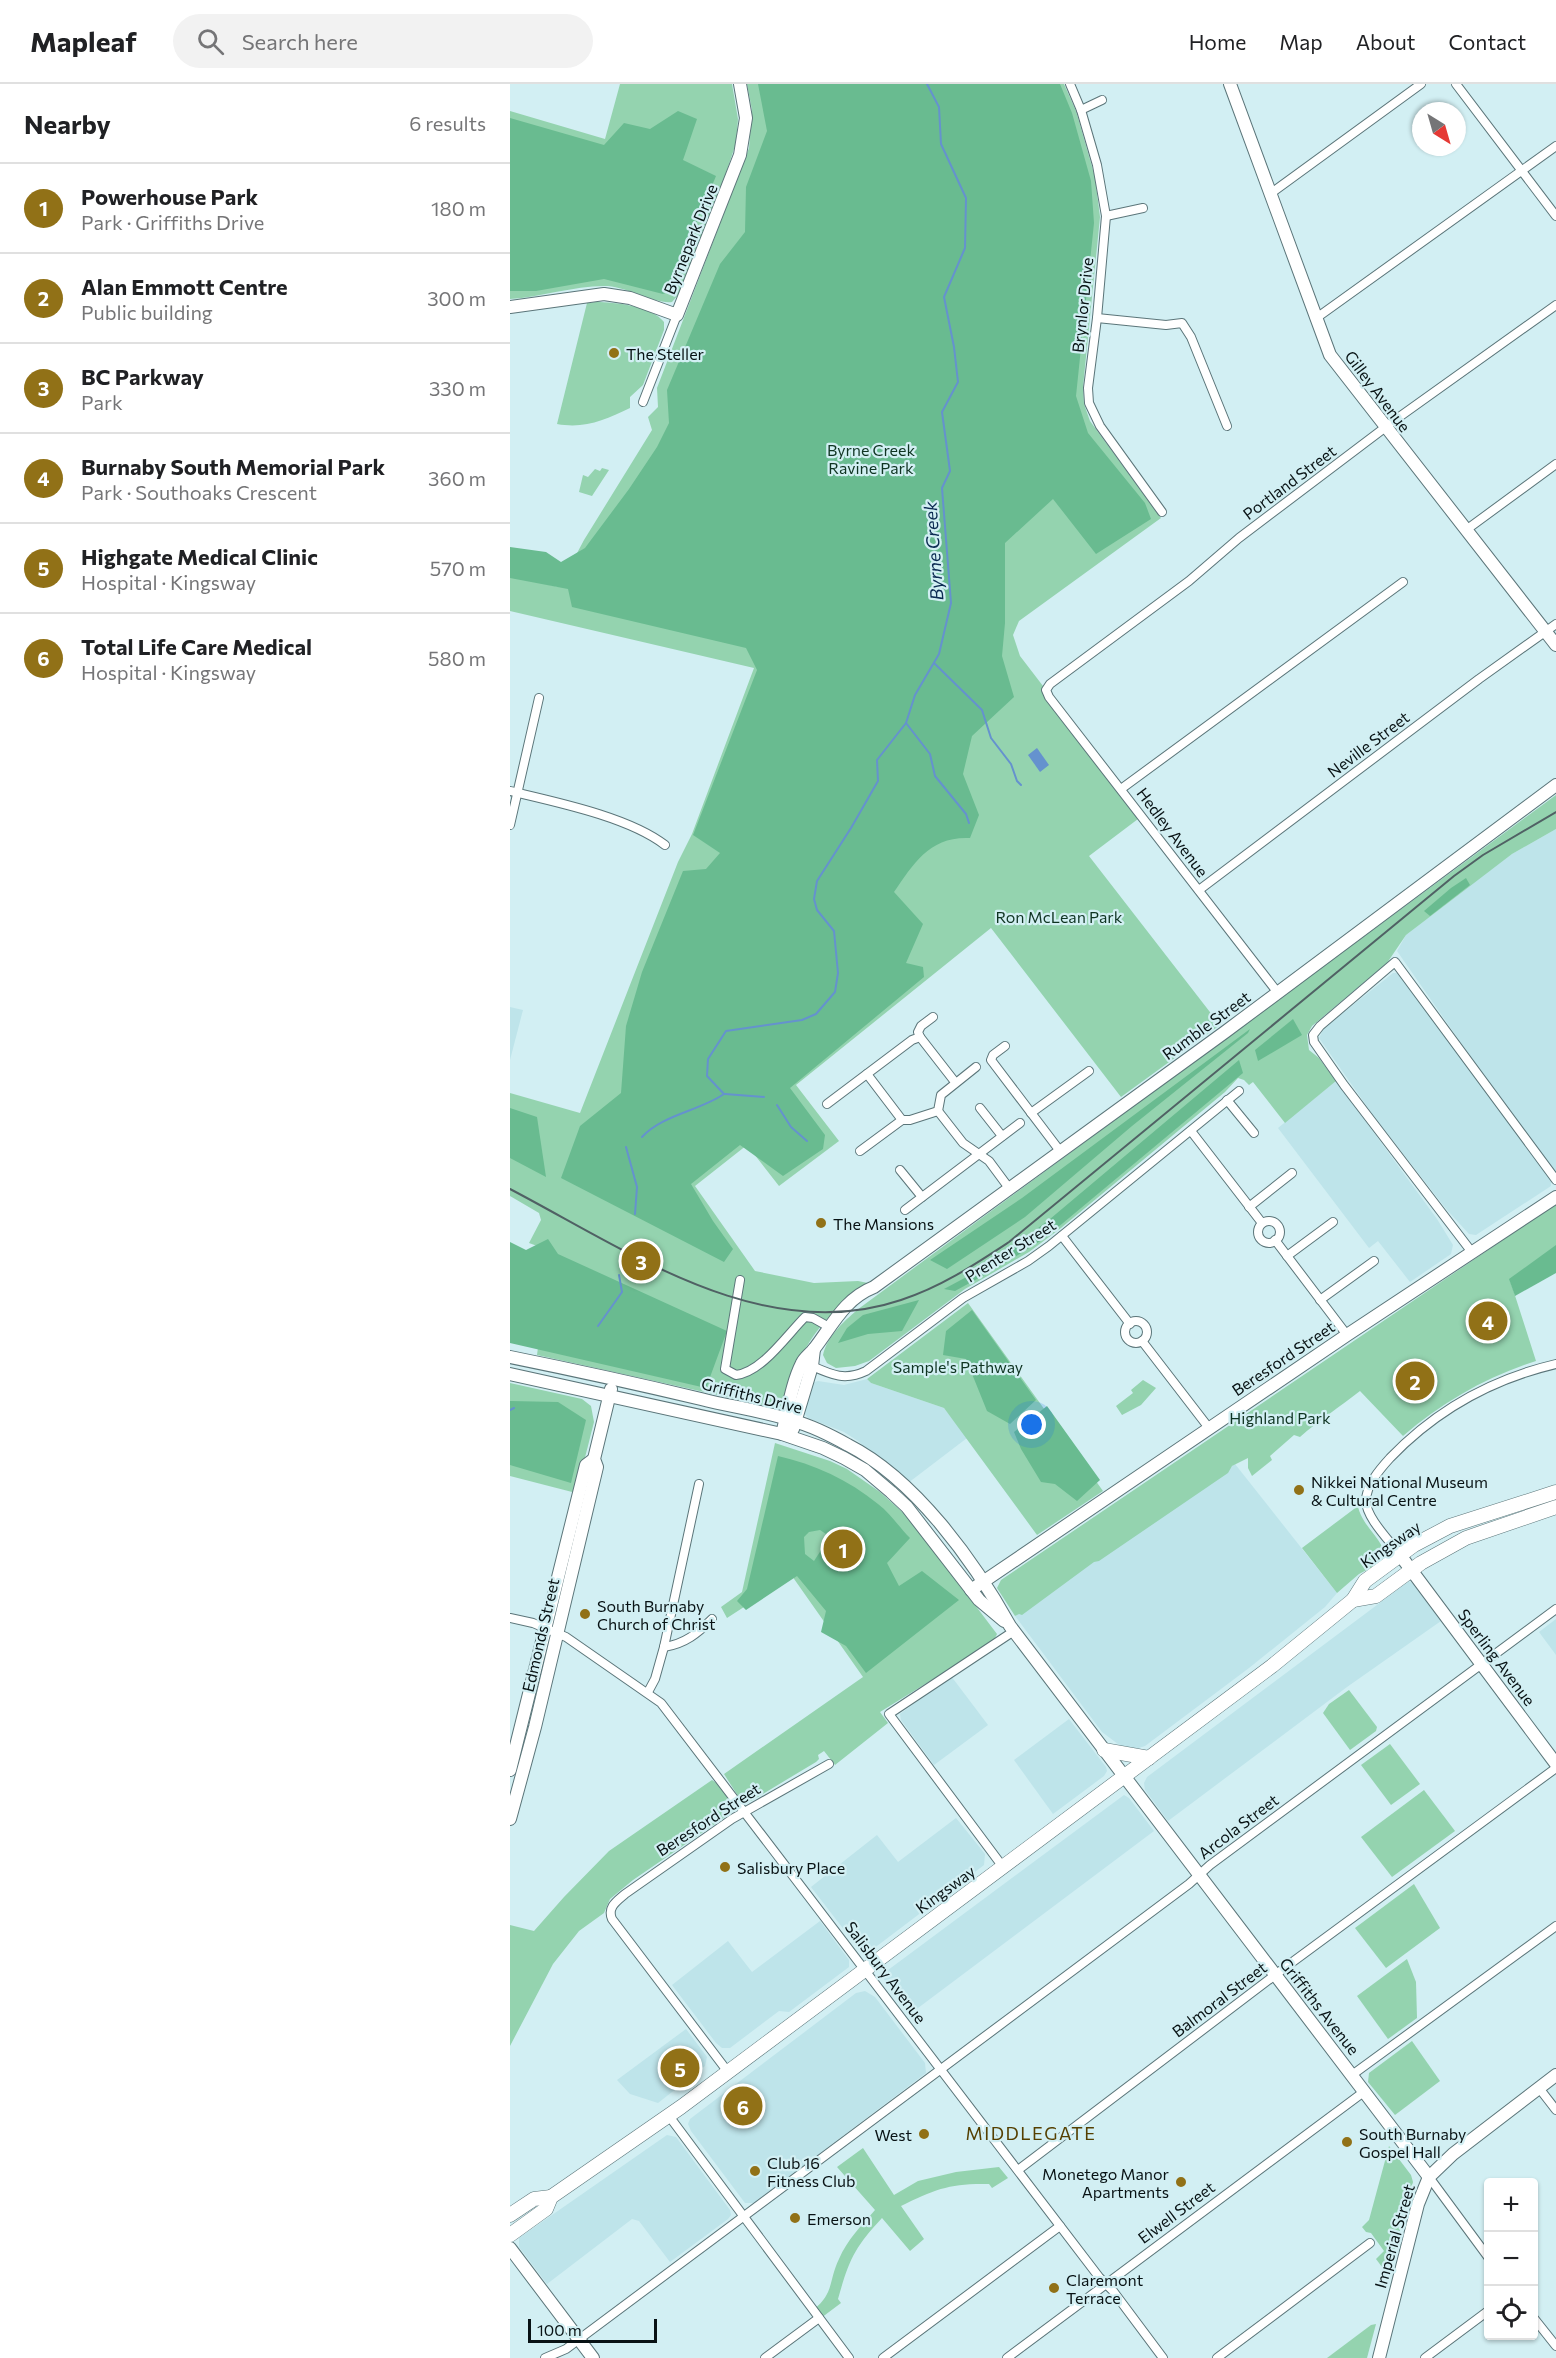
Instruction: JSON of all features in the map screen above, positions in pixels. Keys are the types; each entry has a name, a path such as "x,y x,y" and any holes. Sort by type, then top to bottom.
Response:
{"main road":[{"name":"Kingsway","path":"510,2235 546,2209 551,2198 669,2116 1272,1666 1353,1600 1365,1581 1401,1555 1450,1526 1556,1492"},
{"name":"Kingsway","path":"1353,1600 1376,1596 1441,1550 1466,1538 1556,1507"},
{"path":"1104,1750 1149,1758"},
{"name":"Kingsway","path":"510,2215 534,2199 551,2198"}],"street":[{"name":"Byrnepark Drive","path":"643,402 740,155 746,118 740,84"},
{"name":"Brynlor Drive","path":"1070,84 1081,110 1101,182 1106,216 1088,388 1091,411 1162,512"},
{"name":"Gilley Avenue","path":"1230,84 1315,319 1334,361 1466,530 1551,628 1556,645"},
{"path":"1270,195 1421,84"},
{"path":"1456,84 1556,216"},
{"path":"1081,110 1102,100"},
{"path":"1315,319 1556,146"},
{"path":"1106,216 1143,208"},
{"path":"510,307 604,294 630,298 677,315"},
{"name":"Portland Street","path":"1046,690 1050,684 1189,581 1239,538 1385,428 1556,305"},
{"path":"1097,318 1166,325 1182,323 1191,336 1227,426"},
{"path":"1466,530 1556,464"},
{"path":"1121,789 1403,582"},
{"name":"Neville Street","path":"1198,890 1551,628"},
{"name":"Hedley Avenue","path":"1046,690 1049,697 1278,993"},
{"path":"510,825 514,792 539,698"},
{"name":"Rumble Street","path":"786,1435 802,1361 814,1349 843,1307 862,1292 874,1287 1278,993 1556,785"},
{"path":"514,792 598,814 644,831 666,845"},
{"path":"1471,1251 1315,1045 1313,1035 1320,1026 1395,962 1556,1180"},
{"path":"933,1017 921,1026 918,1032 956,1082"},
{"path":"827,1104 912,1040 920,1037"},
{"path":"1005,1046 993,1055 991,1060 1060,1150"},
{"path":"976,1067 941,1095 938,1111 963,1143 989,1161 1009,1188"},
{"path":"1031,1113 1089,1071"},
{"path":"867,1074 902,1120"},
{"name":"Prenter Street","path":"812,1366 840,1377 857,1375 866,1371 963,1298 1028,1261 1062,1236 1239,1090"},
{"path":"1227,1100 1254,1133"},
{"path":"980,1108 1002,1136"},
{"path":"860,1151 902,1120 910,1120 938,1111"},
{"path":"905,1210 1020,1123"},
{"path":"1191,1131 1262,1223"},
{"path":"900,1170 922,1197"},
{"path":"1249,1207 1292,1173"},
{"name":"Beresford Street","path":"971,1590 1471,1251 1556,1197"},
{"path":"1268,1221 1277,1225 1279,1235 1275,1240 1265,1242 1260,1238 1258,1232 1262,1223 1268,1221"},
{"path":"1287,1256 1333,1222"},
{"path":"1062,1236 1130,1324"},
{"path":"1275,1240 1347,1335"},
{"path":"1320,1300 1374,1261"},
{"path":"740,1280 725,1369 736,1375 746,1374 760,1366 805,1317 813,1317 829,1327"},
{"path":"1136,1322 1144,1325 1147,1332 1142,1341 1136,1343 1127,1338 1125,1332 1130,1324 1136,1322"},
{"path":"1142,1341 1209,1428"},
{"name":"Rumble Street","path":"790,1420 812,1366 814,1349"},
{"name":"Griffiths Drive","path":"510,1357 790,1420 849,1445 878,1463 900,1482 936,1520 983,1581 1012,1628 1125,1776"},
{"path":"1401,1555 1373,1519 1366,1504 1369,1488 1382,1466 1422,1427 1466,1398 1513,1377 1556,1364"},
{"name":"Griffiths Drive","path":"510,1374 786,1435 844,1458 865,1470 908,1507 979,1600 1012,1628"},
{"name":"Edmonds Street","path":"510,1819 535,1727 597,1467 594,1459 613,1379"},
{"name":"Edmonds Street","path":"510,1770 586,1465 594,1459"},
{"path":"648,1692 655,1679 664,1647 699,1484"},
{"name":"Sperling Avenue","path":"1401,1555 1556,1766"},
{"name":"Arcola Street","path":"744,2216 1556,1609"},
{"name":"Salisbury Avenue","path":"510,1618 544,1627 566,1637 648,1692 666,1710 1163,2358"},
{"path":"664,1647 686,1641 712,1618"},
{"path":"1003,1867 889,1714 1012,1628"},
{"name":"Beresford Street","path":"728,2072 612,1919 611,1910 616,1901 732,1819 829,1764"},
{"name":"Balmoral Street","path":"1018,2169 1556,1766"},
{"name":"Griffiths Avenue","path":"1125,1776 1484,2252"},
{"path":"1352,2075 1556,1926"},
{"name":"Imperial Street","path":"1379,2358 1418,2204 1429,2177 1453,2154 1556,2075"},
{"path":"1539,2088 1556,2110"},
{"name":"Elwell Street","path":"1007,2358 1365,2091"},
{"path":"669,2116 849,2358"},
{"path":"545,2358 566,2349 744,2216"},
{"path":"883,2358 1060,2226"},
{"path":"1218,2358 1370,2243"},
{"path":"510,2248 593,2358"},
{"path":"1425,2358 1484,2314"},
{"path":"765,2358 819,2318"},
{"path":"1538,2323 1556,2346"}],"shaded area":[{"path":"1556,829 1556,1173 1397,951 1406,935 1470,885 1512,854"},
{"path":"1393,973 1399,973 1551,1180 1551,1186 1476,1235 1469,1234 1447,1210 1373,1115 1319,1038 1324,1028"},
{"path":"510,1007 523,1010 510,1060"},
{"path":"1336,1081 1437,1219 1453,1245 1451,1254 1410,1282 1378,1241 1369,1248 1278,1128"},
{"path":"867,1379 871,1383 944,1408 967,1438 908,1483 858,1441 844,1432 808,1418 804,1413 812,1383 818,1381 844,1385"},
{"path":"1235,1464 1337,1593 1325,1607 1249,1668 1145,1746 1135,1749 1122,1747 1102,1732 1015,1616"},
{"path":"1409,1581 1441,1621 1347,1687 1168,1821 1145,1790 1144,1783 1147,1777"},
{"path":"1556,1619 1556,1655 1539,1632"},
{"path":"951,1676 988,1725 934,1765 901,1720 900,1714"},
{"path":"1069,1719 1107,1771 1104,1776 1053,1814 1014,1760"},
{"path":"1124,1795 1129,1798 1154,1831 910,2014 884,1979 884,1973"},
{"path":"956,1818 985,1854 984,1865 869,1952 862,1953 811,1887 877,1835 898,1862"},
{"path":"820,1921 849,1960 849,1967 789,2012 779,2011 730,2048 722,2048 716,2043 672,1985 728,1941 752,1972"},
{"path":"865,1991 875,1997 925,2063 926,2073 754,2203 745,2203 691,2131 688,2124 690,2119 856,1993"},
{"path":"686,2029 707,2057 705,2066 658,2103 630,2094 617,2080"},
{"path":"667,2135 676,2137 730,2210 731,2215 728,2219 670,2262 639,2221 632,2219 547,2284 519,2247 519,2238"}],"green space":[{"path":"620,84 732,84 738,119 736,143 719,194 679,294 672,302 665,302 616,287 596,286 510,299 510,111 605,139"},
{"name":"Byrne Creek Ravine Park","path":"747,84 1064,84 1076,111 1095,177 1100,217 1083,387 1084,404 1090,421 1161,518 1019,621 1013,635 1020,656 1043,686 1045,699 1138,819 1089,856 1220,1025 1121,1097 991,928 796,1085 839,1141 779,1186 747,1145 695,1186 755,1271 814,1283 858,1281 868,1283 817,1331 795,1371 784,1405 776,1408 537,1355 551,1251 529,1243 541,1220 539,1213 510,1196 510,1093 580,1113 678,862 692,834 754,668 510,611 510,576 559,587 584,540 652,430 648,417 658,407 657,388 749,148 752,110"},
{"name":"Byrne Creek Ravine Park","path":"758,84 1060,84 1072,113 1091,181 1094,223 1076,396 1088,433 1145,503 1151,519 1096,554 1053,499 1005,543 1005,623 1002,656 1014,697 972,736 963,774 979,815 970,838 944,842 925,853 894,892 923,924 906,963 923,967 924,977 790,1088 825,1135 823,1149 783,1176 740,1145 691,1184 733,1249 724,1262 561,1178 580,1126 621,1093 626,1026 642,972 683,871 706,869 720,853 693,835 757,670 746,648 572,607 568,589 510,578 510,547 546,552 561,562 585,548 657,447 669,423 667,390 720,264 745,232 746,187 767,131"},
{"path":"678,111 697,119 683,160 716,176 668,292 663,294 604,279 536,291 510,291 510,118 604,145 624,123 650,129"},
{"name":"The Steller","path":"587,303 622,304 651,312 664,322 664,330 643,385 630,397 630,408 586,424 557,424"},
{"path":"602,468 609,470 592,496 579,492 583,475 588,477 595,469 600,471"},
{"path":"1556,795 1556,829 1512,854 1406,935 1387,963 1312,1026 1307,1035 1309,1050 1319,1058 1336,1081 1285,1123 1253,1082 1249,1085 1238,1078 1225,1092 1029,1252 965,1289 869,1361 855,1366 836,1368 827,1363 823,1355 829,1341 843,1322 861,1307"},
{"path":"1466,878 1470,885 1430,916 1424,911 1451,888"},
{"path":"1293,1019 1302,1035 1258,1061 1255,1050"},
{"path":"1250,1029 1025,1217 947,1269 930,1260 1022,1198"},
{"path":"1239,1060 1243,1073 1045,1238 955,1291 944,1289 989,1265 1050,1219"},
{"path":"510,1108 537,1117 546,1177 510,1158"},
{"name":"Highland Park","path":"1556,1204 1556,1255 1510,1280 1536,1361 1518,1367 1466,1392 1434,1412 1403,1436 1360,1391 1300,1437 1294,1435 1270,1456 1272,1460 1252,1476 1248,1468 1248,1458 1232,1466 1228,1473 1099,1561 1094,1562 1022,1615 1015,1616 997,1588 1001,1580"},
{"path":"548,1239 558,1254 727,1331 706,1388 510,1343 510,1242 526,1250"},
{"path":"1556,1245 1556,1273 1515,1296 1509,1279"},
{"path":"919,1300 902,1331 868,1334 838,1343 847,1328 863,1315"},
{"name":"Sample's Pathway","path":"968,1303 1103,1491 1037,1535 944,1408 871,1383 867,1379"},
{"path":"972,1310 1036,1400 1010,1424 987,1411 966,1359 943,1355 946,1331"},
{"path":"1143,1380 1156,1388 1141,1405 1122,1415 1116,1406 1133,1393 1131,1390"},
{"path":"510,1383 582,1399 591,1406 594,1422 576,1493 510,1476"},
{"path":"510,1401 558,1402 586,1420 571,1483 510,1465"},
{"path":"1047,1406 1100,1480 1077,1501 1055,1484 1041,1482 1021,1449 1014,1432"},
{"path":"775,1443 830,1461 847,1469 880,1492 909,1518 997,1634 993,1642 880,1712 888,1723 835,1765 824,1751 818,1755 819,1759 816,1762 751,1801 738,1796 724,1774 863,1677 792,1576 727,1618 721,1607 742,1592"},
{"path":"778,1456 818,1468 843,1480 867,1495 890,1516 910,1538 887,1563 899,1586 922,1571 959,1600 866,1673 846,1646 821,1632 826,1611 797,1576 746,1610 737,1601 747,1589","holes":["820,1530 826,1534 827,1541 814,1561 805,1554 804,1537 809,1532"]},
{"path":"1358,1506 1363,1520 1381,1544 1385,1556 1380,1563 1359,1574 1337,1593 1302,1548"},
{"path":"1349,1690 1377,1727 1376,1731 1350,1750 1323,1713 1329,1704"},
{"path":"1390,1744 1420,1784 1391,1805 1361,1765"},
{"path":"712,1780 727,1795 730,1805 728,1815 633,1880 610,1899 604,1913 579,1931 553,1964 510,2046 510,1925 534,1931 609,1851"},
{"path":"1424,1790 1455,1831 1392,1877 1361,1837"},
{"path":"1414,1884 1440,1928 1386,1968 1355,1928"},
{"path":"1407,1959 1416,1982 1417,2018 1388,2039 1357,1996"},
{"path":"1412,2041 1440,2081 1395,2115 1368,2082 1369,2073"},
{"path":"1389,2146 1411,2175 1413,2182 1388,2275 1376,2259 1384,2251 1371,2233 1366,2232 1362,2227 1369,2220"},
{"path":"863,2148 894,2195 918,2181 956,2172 999,2167 1008,2178 992,2188 989,2184 976,2184 943,2188 901,2206 924,2239 910,2251 882,2218 854,2255 838,2299 841,2303 821,2318 814,2309 828,2292 842,2252 875,2210 837,2167"},
{"path":"1376,2324 1367,2358 1327,2358 1371,2325"}],"water":[{"path":"1037,748 1049,765 1040,772 1028,755"}],"waterway":[{"name":"Byrne Creek","path":"642,1137 660,1123 724,1094 707,1076 708,1059 726,1031 802,1020 816,1014 835,992 838,973 834,931 817,910 814,899 817,881 878,781 877,760 906,723 915,695 939,654 951,603 942,488 950,471 942,412 958,382 944,297 965,248 966,198 941,144 939,107 927,84"},
{"path":"934,663 982,710 991,738 1011,764 1017,781 1021,785"},
{"path":"906,723 930,754 935,776 966,814 969,823"},
{"path":"725,1094 764,1097"},
{"path":"777,1105 791,1127 807,1141"},
{"name":"Byrne Creek","path":"626,1147 637,1187 635,1214"},
{"name":"Byrne Creek","path":"598,1326 622,1292 619,1275"},
{"name":"Byrne Creek","path":"510,1410 514,1408"}],"railway":[{"path":"510,1189 649,1263 698,1285 747,1302 798,1311 849,1311 916,1295 957,1275 1009,1242 1454,876 1483,855 1556,812"}],"place":[{"name":"The Steller","path":"614,353"},
{"name":"The Mansions","path":"821,1223"},
{"name":"BC Parkway","path":"641,1261"},
{"name":"Burnaby South Memorial Park","path":"1488,1321"},
{"name":"Alan Emmott Centre","path":"1415,1381"},
{"name":"Nikkei National Museum & Cultural Centre","path":"1299,1490"},
{"name":"Powerhouse Park","path":"843,1549"},
{"name":"South Burnaby Church of Christ","path":"585,1614"},
{"name":"Salisbury Place","path":"725,1867"},
{"name":"Highgate Medical Clinic","path":"680,2068"},
{"name":"Total Life Care Medical","path":"743,2106"},
{"name":"West","path":"924,2134"},
{"name":"South Burnaby Gospel Hall","path":"1347,2142"},
{"name":"Club 16 Fitness Club","path":"755,2171"},
{"name":"Monetego Manor Apartments","path":"1181,2182"},
{"name":"Emerson","path":"795,2218"},
{"name":"Claremont Terrace","path":"1054,2288"}],"district":[{"name":"MIDDLEGATE","path":"1031,2133"}],"park label":[{"name":"Ron McLean Park","path":"1059,916"}]}
